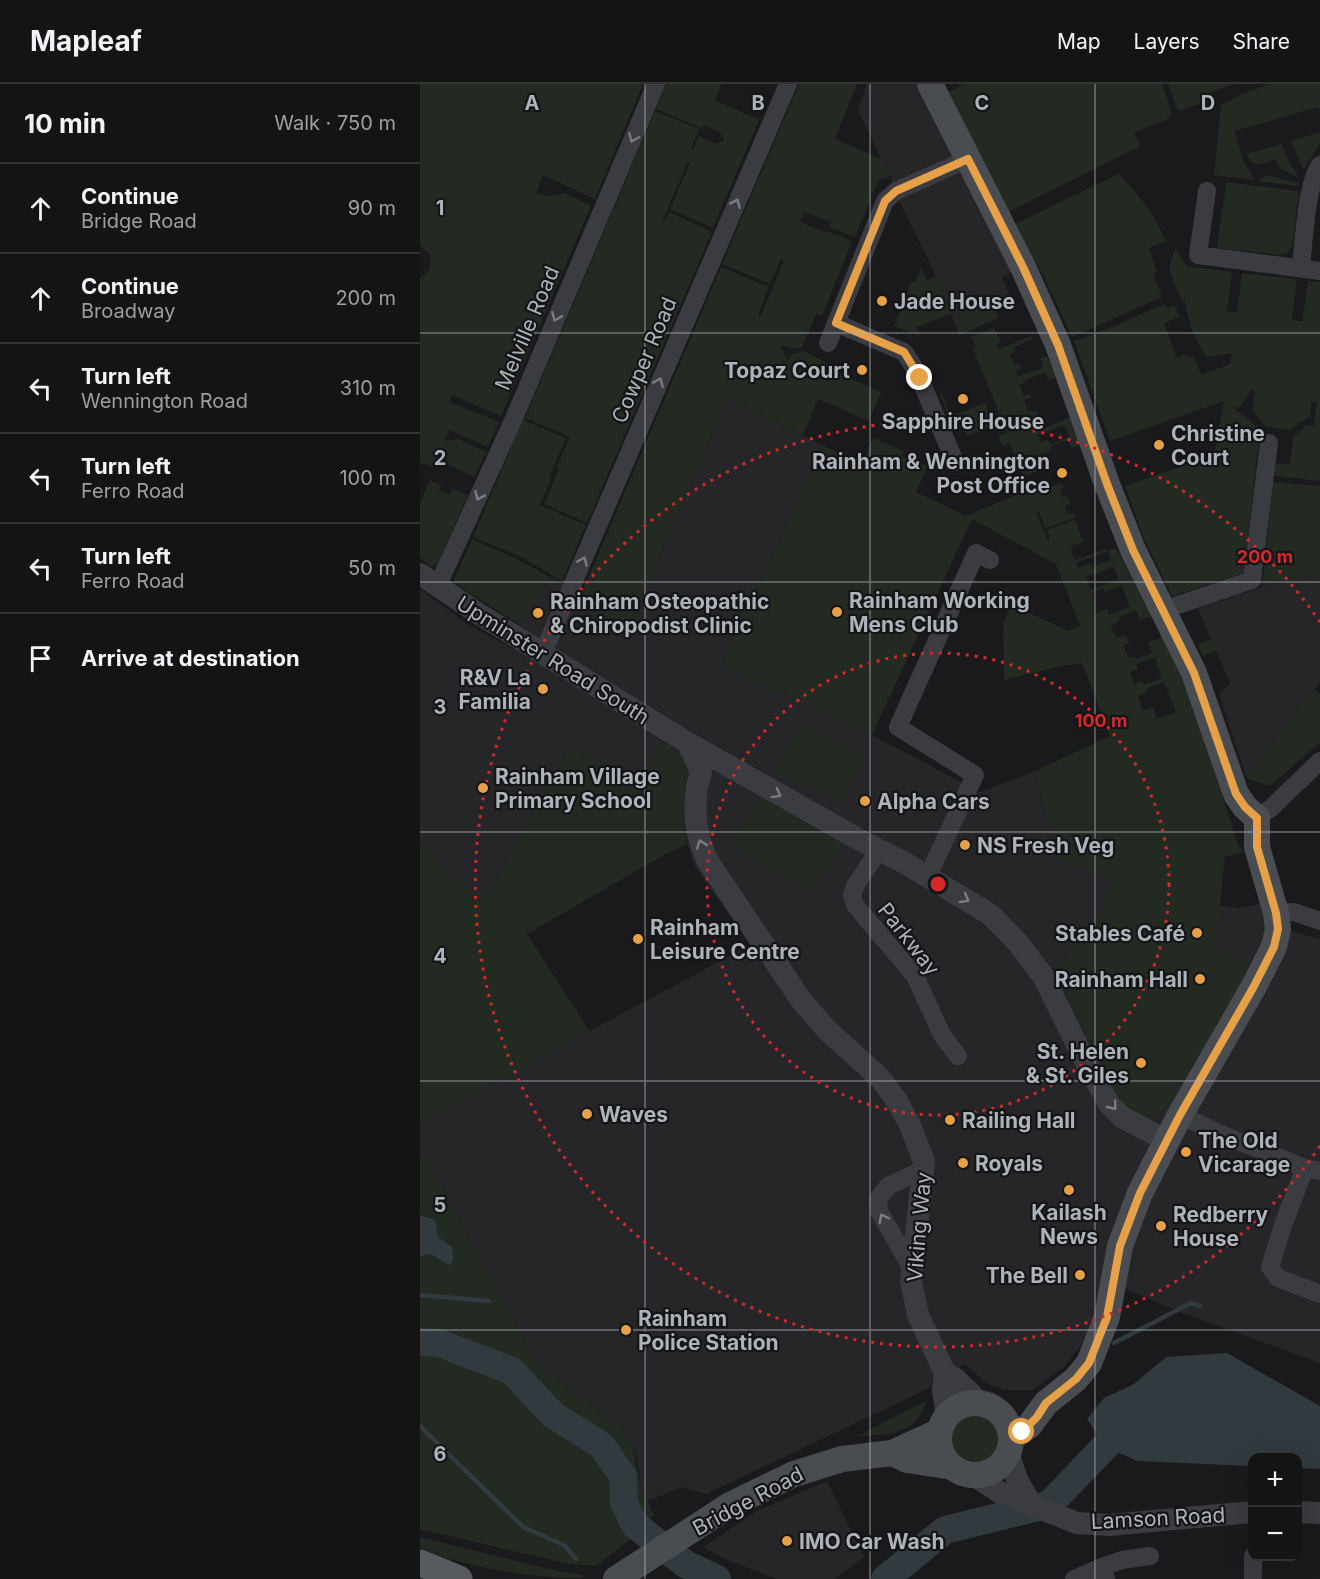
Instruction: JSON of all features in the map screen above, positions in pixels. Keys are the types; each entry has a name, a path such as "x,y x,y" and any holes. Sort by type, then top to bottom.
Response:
{"main road":[{"path":"931,84 1023,267 1058,345 1133,550 1194,673 1236,794 1257,818"},
{"name":"Bridge Road","path":"892,1453 907,1461 984,1474 1002,1462 1009,1445 1029,1426 1046,1403 1076,1379 1089,1363 1107,1317 1120,1246 1140,1193 1180,1115 1274,947 1278,929 1276,913 1257,847 1257,818"},
{"name":"Bridge Road","path":"616,1579 730,1505 801,1471 854,1457 892,1453 943,1424 961,1406 990,1408 1046,1403"},
{"path":"990,1408 1008,1424 1009,1445"},
{"path":"943,1424 939,1441 941,1451 963,1471"},
{"path":"420,1563 459,1579"}],"street":[{"name":"Melville Road","path":"429,581 512,423 656,84"},
{"name":"Cowper Road","path":"543,653 788,84"},
{"path":"828,343 885,201 896,191 968,159"},
{"path":"1301,267 1311,190 1320,165"},
{"path":"1207,191 1198,255 1320,271"},
{"path":"836,323 904,352 917,372 955,462"},
{"path":"1163,610 1252,580 1269,443"},
{"path":"927,876 975,775 898,727 976,554 990,560"},
{"name":"Upminster Road South","path":"429,581 688,743 715,766"},
{"path":"1257,818 1320,761"},
{"path":"715,766 879,850 991,915 1018,943 1042,976 1109,1104 1122,1117 1167,1141"},
{"name":"Viking Way","path":"715,766 696,787 694,804 699,843 707,860 801,1000 827,1030 863,1061 897,1101 924,1161 911,1281 918,1315 945,1373"},
{"name":"Parkway","path":"879,850 855,886 852,895 855,905 915,976 942,1035 958,1056"},
{"path":"1276,913 1294,912 1320,921"},
{"path":"1180,1115 1223,1135 1313,1170 1283,1225 1270,1267 1278,1278 1320,1294"},
{"path":"912,1269 879,1211 878,1199 888,1186 923,1170"},
{"path":"943,1424 945,1373 956,1378 990,1408"},
{"path":"1009,1445 1017,1479 1031,1504"},
{"name":"Lamson Road","path":"963,1471 1001,1493 1077,1523 1109,1525 1248,1512"},
{"path":"1302,1512 1320,1513"},
{"path":"1074,1579 1104,1573 1122,1560 1150,1556"},
{"path":"1253,1561 1253,1579"}],"shaded area":[{"path":"420,84 643,84 595,199 543,175 536,193 548,196 564,193 591,206 501,416 452,395 449,402 499,422 488,447 449,430 445,441 458,439 486,452 475,477 446,464 439,456 433,467 422,463 420,466 420,278 426,275 429,269 431,256 420,245"},
{"path":"666,84 721,84 715,100 759,120 713,228 670,209 690,163 688,162 663,219 665,220 669,212 712,232 587,523 544,504 559,469 556,468 570,437 525,418 655,111 699,129 691,149 693,150 699,136 715,144 723,141 724,138 713,129 704,125 703,129 656,109"},
{"path":"799,84 857,84 835,139 881,159 893,175 878,181 855,237 829,227 831,222 804,212 800,222 852,241 822,316 816,314 802,347 793,349 781,346 788,361 792,354 803,351 832,365 831,370 881,392 869,421 818,399 803,435 728,398 626,634 576,606 721,267 769,287 758,314 761,316 784,260 781,259 770,284 722,264"},
{"path":"867,84 930,84 1023,267 1002,277 1010,295 953,319 936,276 892,186 892,175 881,159 858,110"},
{"path":"966,84 1162,84 1171,111 1170,118 1134,133 1140,146 1009,212 948,92"},
{"path":"1168,84 1235,84 1210,92 1212,100 1178,111"},
{"path":"1270,84 1320,84 1320,112 1318,107 1235,131 1243,161 1254,180 1214,175 1221,105 1242,94"},
{"path":"1320,132 1320,144 1304,169 1291,141"},
{"path":"1282,144 1298,176 1296,177 1280,168 1275,160 1255,164 1247,154"},
{"path":"1119,174 1146,205 1166,241 1149,248 1157,272 1153,274 1162,297 1072,337 1045,279 1015,224"},
{"path":"1266,175 1298,183 1299,185 1259,181"},
{"path":"1226,182 1299,191 1292,247 1285,254 1217,248"},
{"path":"1175,248 1187,266 1232,272 1227,311 1237,312 1242,273 1297,279 1292,319 1302,322 1308,281 1320,282 1320,481 1274,476 1275,463 1290,464 1293,438 1307,425 1314,426 1317,402 1311,402 1310,416 1289,430 1266,427 1253,410 1255,390 1252,390 1238,409 1225,401 1260,429 1244,573 1172,596 1142,534 1125,486 1214,455 1224,401 1110,441 1074,341 1164,304 1168,308 1175,305 1179,317 1164,323 1177,358 1184,355 1195,359 1201,375 1230,364 1232,353 1206,357 1192,331 1185,303 1178,293 1169,268"},
{"path":"921,268 927,281 936,276 951,314 916,327 920,336 894,326 912,281 915,282"},
{"path":"992,303 999,318 959,335 953,319"},
{"path":"994,328 1001,342 997,344 999,349 1031,336 1033,339 1014,347 1016,352 1010,354 1014,364 1019,363 1022,369 1016,370 1018,376 1043,368 1040,358 1047,356 1056,378 1048,380 1045,372 1019,385 1024,396 1030,394 1031,397 1024,400 1029,412 1036,411 1038,415 1032,418 1036,428 1042,426 1043,429 1070,417 1080,445 1071,448 1068,440 1051,446 1052,450 1042,454 1047,467 1023,477 1010,443 1003,446 998,436 1007,432 973,349 976,347 971,337","holes":["1064,425 1069,437 1051,445 1048,439 1041,442 1038,435"]},
{"path":"942,394 951,416 985,403 994,426 967,436 963,426 954,430 940,395"},
{"path":"728,398 824,446 721,665 872,735 980,792 1033,772 1059,857 1116,883 1091,929 1056,970 1250,966 1213,946 1213,935 1218,926 1217,914 1220,906 1240,908 1260,904 1292,931 1320,939 1320,1363 1177,1311 1106,1280 1087,1337 1065,1366 1033,1390 1004,1390 986,1383 965,1364 925,1390 706,1494 682,1487 648,1501 641,1486 637,1458 621,1427 537,1364 420,1146 420,1122 750,945 694,865 683,829 685,764 641,782 569,747 464,942 420,916 420,589 469,625 519,652 513,635 550,577 571,588 567,601 626,634"},
{"path":"523,420 566,438 540,505 586,525 562,581 521,557 473,537"},
{"path":"873,438 904,451 902,456 926,466 932,456 916,492 966,516 1028,490 1030,494 1062,483 1064,488 1060,490 1062,497 1067,496 1070,504 1065,506 1068,514 1073,513 1075,518 1045,528 1039,511 1036,512 1047,539 1050,539 1047,530 1075,520 1083,542 1072,546 1071,551 1075,560 1106,549 1107,551 1076,563 1078,568 1090,563 1092,567 1111,560 1108,551 1116,548 1152,616 1140,620 1136,610 1119,617 1120,621 1111,625 1116,638 1126,635 1129,643 1123,645 1128,658 1134,656 1136,659 1152,653 1148,642 1163,637 1190,697 1239,847 1244,852 1225,857 1218,926 1214,935 1218,938 1213,946 1250,966 1225,1013 1166,1109 1154,1117 1140,1119 1117,1104 1056,970 1091,929 1115,883 1059,857 1033,772 1110,736 1082,663 1004,680 1003,623 1013,601 1024,606 1023,610 1069,631 1080,626 1056,564 972,519 872,735 721,665 824,446 862,465","holes":["1114,567 1119,579 1091,590 1086,577","1122,585 1130,607 1109,615 1107,609 1095,613 1093,607 1096,606 1092,593 1103,589 1105,592","1155,657 1162,678 1144,685 1142,681 1134,684 1130,672 1138,669 1136,664","1164,682 1176,712 1157,719 1153,707 1143,711 1138,696 1147,693 1146,689"]},
{"path":"430,480 441,485 439,490 449,495 452,489 468,495 437,564 432,567 420,557 420,503"},
{"path":"1273,482 1320,486 1320,577 1298,576 1262,587"},
{"path":"472,539 550,577 520,625 453,582"},
{"path":"1298,576 1320,577 1320,682 1247,779 1219,694 1230,683 1198,608"},
{"path":"1212,639 1217,650 1203,656 1198,644"},
{"path":"1314,689 1320,694 1320,742 1270,786 1247,779"},
{"path":"800,724 863,757 843,802 774,772"},
{"path":"664,737 685,763 683,829 687,844 527,934 590,1032 420,1122 420,841 429,845 446,874 488,897 569,747 641,782"},
{"path":"761,795 845,845 811,891 732,845"},
{"path":"420,1146 537,1364 621,1427 632,1445 641,1486 654,1515 630,1532 629,1540 596,1566 569,1564 420,1529"},
{"path":"420,1215 433,1219 436,1223 438,1237 452,1247 453,1261 449,1265 431,1254 420,1256"},
{"path":"1227,1353 1320,1406 1320,1469 1302,1468 1302,1453 1248,1453 1248,1466 1138,1461 1105,1447 1087,1419 1104,1398 1134,1384 1166,1357"},
{"path":"927,1400 916,1421 909,1427 881,1435 858,1436"},
{"path":"969,1414 979,1414 992,1421 999,1434 999,1444 992,1457 979,1464 969,1464 960,1460 953,1453 949,1444 949,1434 953,1425 960,1418"},
{"path":"827,1481 864,1557 835,1579 777,1579 720,1557 703,1547 757,1511"},
{"path":"420,1537 582,1575 583,1578 523,1574 476,1566 435,1554 420,1547"}],"waterway":[{"path":"420,1295 489,1301"},
{"path":"1114,1343 1191,1303 1200,1306"},
{"path":"420,1342 439,1343 512,1371 553,1415 601,1445 623,1476 624,1503 635,1525 685,1564 717,1579"},
{"path":"420,1426 523,1527 564,1545 576,1559"},
{"path":"885,1579 945,1530 1050,1504 1111,1440 1139,1430"}],"place":[{"name":"Jade House","path":"882,301"},
{"name":"Topaz Court","path":"862,370"},
{"name":"Sapphire House","path":"963,399"},
{"name":"Christine Court","path":"1159,445"},
{"name":"Rainham & Wennington Post Office","path":"1062,473"},
{"name":"Rainham Working Mens Club","path":"837,612"},
{"name":"Rainham Osteopathic & Chiropodist Clinic","path":"538,613"},
{"name":"R&V La Familia","path":"543,689"},
{"name":"Rainham Village Primary School","path":"483,788"},
{"name":"Alpha Cars","path":"865,801"},
{"name":"NS Fresh Veg","path":"965,845"},
{"name":"Stables Café","path":"1197,933"},
{"name":"Rainham Leisure Centre","path":"638,939"},
{"name":"Rainham Hall","path":"1200,979"},
{"name":"St. Helen & St. Giles","path":"1141,1063"},
{"name":"Waves","path":"587,1114"},
{"name":"Railing Hall","path":"950,1120"},
{"name":"The Old Vicarage","path":"1186,1152"},
{"name":"Royals","path":"963,1163"},
{"name":"Kailash News","path":"1069,1190"},
{"name":"Redberry House","path":"1161,1226"},
{"name":"The Bell","path":"1080,1275"},
{"name":"Rainham Police Station","path":"626,1330"},
{"name":"IMO Car Wash","path":"787,1541"}],"route":[{"path":"920,378 904,352 836,323 885,201 896,191 968,159 1023,267 1058,345 1133,550 1194,673 1236,794 1257,818 1257,847 1276,913 1278,929 1274,947 1253,988 1180,1115 1129,1218 1120,1246 1107,1317 1089,1363 1076,1379 1046,1403 1037,1417 1022,1432"}]}
